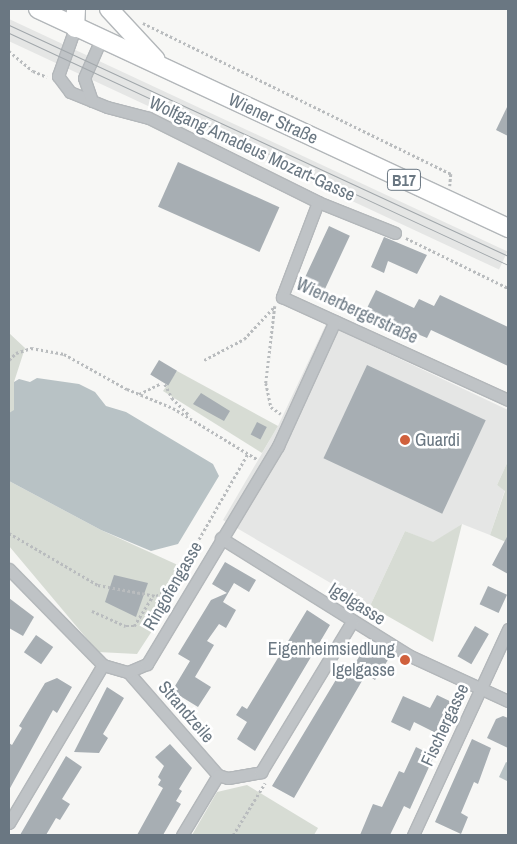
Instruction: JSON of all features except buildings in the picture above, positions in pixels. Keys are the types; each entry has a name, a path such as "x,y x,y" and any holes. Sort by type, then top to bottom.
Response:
{"main road":[{"name":"Wiener Straße","path":"38,9 508,228"},
{"path":"76,9 76,28"},
{"path":"109,9 162,67"}],"street":[{"path":"60,82 58,76 76,28"},
{"path":"92,101 84,78 101,39"},
{"name":"Wolfgang Amadeus Mozart-Gasse","path":"60,82 70,92 92,101 149,118 318,202 395,233"},
{"name":"Wienerbergerstraße","path":"318,202 282,297 508,400"},
{"name":"Ringofengasse","path":"128,672 147,664 278,446 335,321"},
{"name":"Igelgasse","path":"221,538 352,622 408,655 508,701"},
{"path":"9,569 103,666 128,672"},
{"path":"182,835 218,775 228,778 261,772 352,622"},
{"name":"Fischergasse","path":"414,835 508,629"},
{"path":"9,823 103,666"},
{"name":"Strandzeile","path":"128,672 218,775"}],"path":[{"path":"139,19 165,36 451,174 449,200"},
{"path":"9,52 33,71 60,82"},
{"path":"395,233 508,288"},
{"path":"204,360 244,339 266,319 276,304 266,383 271,407 283,416"},
{"path":"9,360 16,353 31,348 52,349 139,394 195,420 258,460"},
{"path":"139,394 164,383 172,398 195,420"},
{"path":"9,533 98,585 153,596 163,593 179,574 248,453"},
{"path":"92,611 126,626 134,626 153,596"},
{"path":"233,835 269,777"}],"shaded area":[{"path":"9,19 507,251 499,270 9,41"},
{"path":"326,324 508,410 508,461 497,485 505,490 490,535 462,524 433,543 405,531 370,606 223,520 278,426"},
{"path":"9,333 25,348 14,382 14,411 10,413"},
{"path":"177,371 278,426 262,453 163,391"},
{"path":"37,378 79,384 95,392 106,406 126,412 213,464 219,476 178,544 151,551 101,530 9,481 9,413 14,410 14,382 19,379 30,382"},
{"path":"508,461 508,543 490,535 505,491 497,485"},
{"path":"9,481 101,530 191,571 137,654 98,652 9,546"},
{"path":"462,524 433,642 370,606 405,531 433,542"},
{"path":"506,762 508,763 507,781 499,777"},
{"path":"247,785 318,828 314,835 192,835 217,792"}],"tram line":[{"path":"9,25 508,256"},
{"path":"9,33 508,265"}],"place":[{"name":"Guardi","path":"405,440"},
{"name":"Eigenheimsiedlung Igelgasse","path":"405,660"}]}
